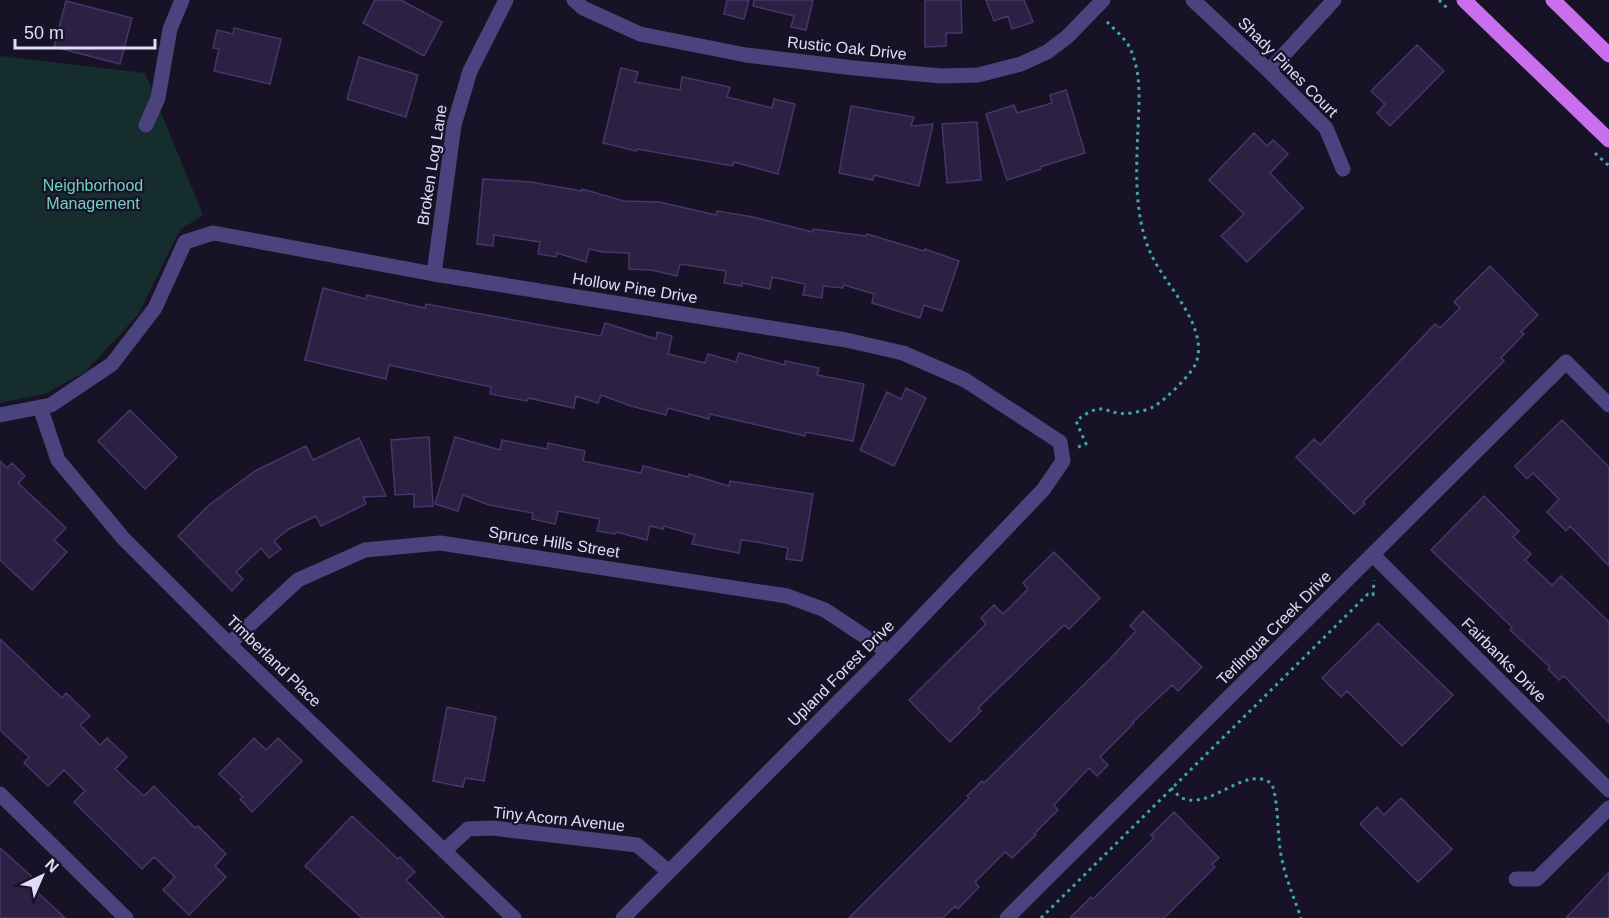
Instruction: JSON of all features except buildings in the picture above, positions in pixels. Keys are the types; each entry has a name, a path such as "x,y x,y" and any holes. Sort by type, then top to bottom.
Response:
{"main road":[{"path":"1464,0 1609,140"},
{"path":"1553,0 1609,55"}],"street":[{"path":"146,125 158,98 170,29 182,0"},
{"name":"Broken Log Lane","path":"434,273 454,125 470,71 506,0"},
{"name":"Rustic Oak Drive","path":"574,0 583,8 640,34 746,55 941,76 978,75 1021,64 1047,52 1067,37 1099,4"},
{"name":"Shady Pines Court","path":"1193,0 1326,128 1343,169"},
{"path":"1269,71 1334,0"},
{"name":"Hollow Pine Drive","path":"40,407 51,405 112,364 155,308 185,242 213,233 434,273 846,339 903,353 965,380 1060,447"},
{"name":"Terlingua Creek Drive","path":"1007,918 1566,362 1609,405"},
{"path":"0,415 40,407"},
{"name":"Timberland Place","path":"40,407 58,460 123,538 229,644 514,918"},
{"name":"Upland Forest Drive","path":"624,918 888,652 1043,490 1063,461 1060,447"},
{"name":"Spruce Hills Street","path":"229,644 298,580 365,550 440,543 787,596 825,610 888,652"},
{"name":"Fairbanks Drive","path":"1373,555 1609,790"},
{"path":"0,794 126,918"},
{"path":"1516,879 1537,879 1609,808"},
{"name":"Tiny Acorn Avenue","path":"445,850 468,829 492,828 637,845 669,871"}],"path":[{"path":"1060,447 1086,444 1076,420 1088,411 1098,408 1129,414 1153,407 1178,385 1194,366 1198,353 1196,333 1184,305 1156,265 1142,227 1136,182 1140,93 1138,74 1129,46 1099,4"},
{"path":"1041,918 1368,594 1373,595 1374,580"},
{"path":"1171,788 1183,798 1204,800 1233,784 1261,778 1272,784 1276,796 1282,863 1301,918"}],"green space":[{"name":"Neighborhood Management","path":"0,56 145,73 203,215 180,230 138,315 85,372 45,394 0,403"}]}
